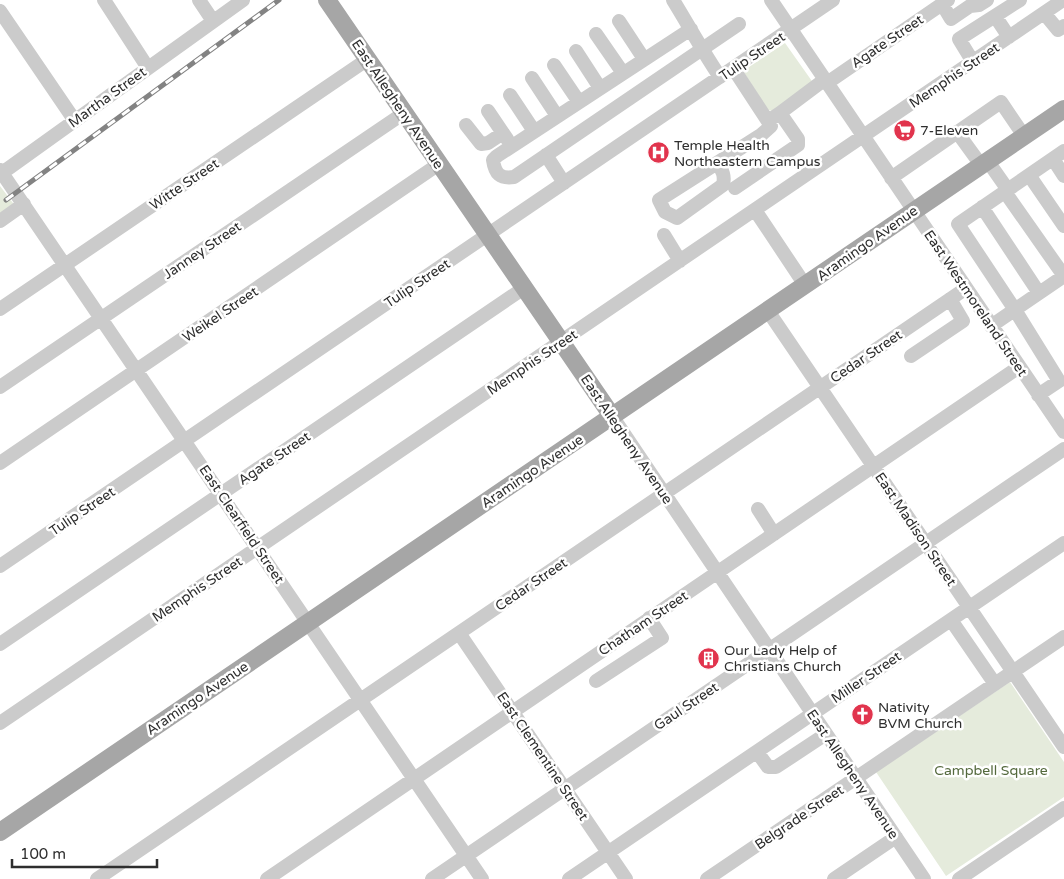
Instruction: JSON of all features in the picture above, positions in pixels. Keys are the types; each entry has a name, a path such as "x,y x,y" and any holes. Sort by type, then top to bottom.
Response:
{"main road":[{"name":"East Allegheny Avenue","path":"330,1 404,113 612,416"},
{"name":"Aramingo Avenue","path":"0,832 1064,108"}],"street":[{"path":"104,0 148,68"},
{"path":"199,0 213,21"},
{"name":"Martha Street","path":"1,171 243,0"},
{"path":"673,0 720,77"},
{"name":"East Westmoreland Street","path":"771,0 1064,432"},
{"name":"Tulip Street","path":"0,566 833,0"},
{"path":"945,2 951,19 970,6 979,5 987,0"},
{"path":"973,62 959,40 1020,0"},
{"name":"Memphis Street","path":"0,723 1064,0"},
{"name":"Agate Street","path":"768,121 945,2"},
{"path":"0,11 74,121"},
{"path":"1044,13 1062,32"},
{"path":"995,16 1009,37"},
{"path":"619,21 644,59"},
{"path":"692,29 534,131 493,160 494,168 499,176 505,178 514,177 739,24"},
{"path":"596,34 623,73"},
{"path":"576,51 600,88"},
{"name":"Witte Street","path":"0,309 368,59"},
{"path":"554,65 579,102"},
{"path":"717,163 723,171 725,178 723,185 677,218 665,212 659,200 717,163 761,135 771,126 733,68"},
{"path":"532,78 557,116"},
{"path":"510,94 534,131"},
{"path":"891,178 1001,102 1024,136"},
{"path":"488,111 512,146"},
{"name":"Janney Street","path":"0,387 404,113"},
{"path":"735,188 798,146 798,138 780,113"},
{"path":"466,125 481,144 488,143 503,133"},
{"path":"957,132 1006,191 1064,276 991,326"},
{"path":"546,155 564,183"},
{"path":"1038,395 1059,381 958,224 1058,155 1064,176"},
{"name":"Weikel Street","path":"0,463 439,164"},
{"name":"East Clearfield Street","path":"1,171 66,264 482,879"},
{"path":"1029,175 1064,226"},
{"path":"0,221 24,204"},
{"path":"982,208 1039,293"},
{"path":"755,210 805,285"},
{"path":"664,235 680,261"},
{"name":"Agate Street","path":"0,644 524,288"},
{"name":"Cedar Street","path":"97,879 966,288"},
{"path":"912,356 963,321 950,299"},
{"name":"East Madison Street","path":"768,311 1013,672 1058,726 1064,746"},
{"name":"Chatham Street","path":"266,879 1019,368"},
{"name":"East Allegheny Avenue","path":"612,416 924,879"},
{"name":"Gaul Street","path":"432,879 1064,449"},
{"path":"758,509 774,534"},
{"name":"Miller Street","path":"569,879 1064,542"},
{"path":"596,681 662,638 650,618"},
{"path":"951,620 995,684"},
{"name":"East Clementine Street","path":"459,633 626,879"},
{"name":"Belgrade Street","path":"707,879 1064,637"},
{"path":"757,752 768,767 776,767 826,734"},
{"path":"959,879 1064,808"},
{"path":"834,879 896,837"}],"green space":[{"path":"785,43 814,84 773,111 768,110 743,71"},
{"path":"0,186 16,207 0,218"},
{"name":"Campbell Square","path":"1010,682 1064,762 1064,797 946,876 876,772"}],"railway":[{"path":"6,200 279,0"}],"place":[{"name":"7-Eleven","path":"904,130"},
{"name":"Temple Health Northeastern Campus","path":"658,153"},
{"name":"Our Lady Help of Christians Church","path":"708,658"},
{"name":"Nativity BVM Church","path":"862,715"}]}
